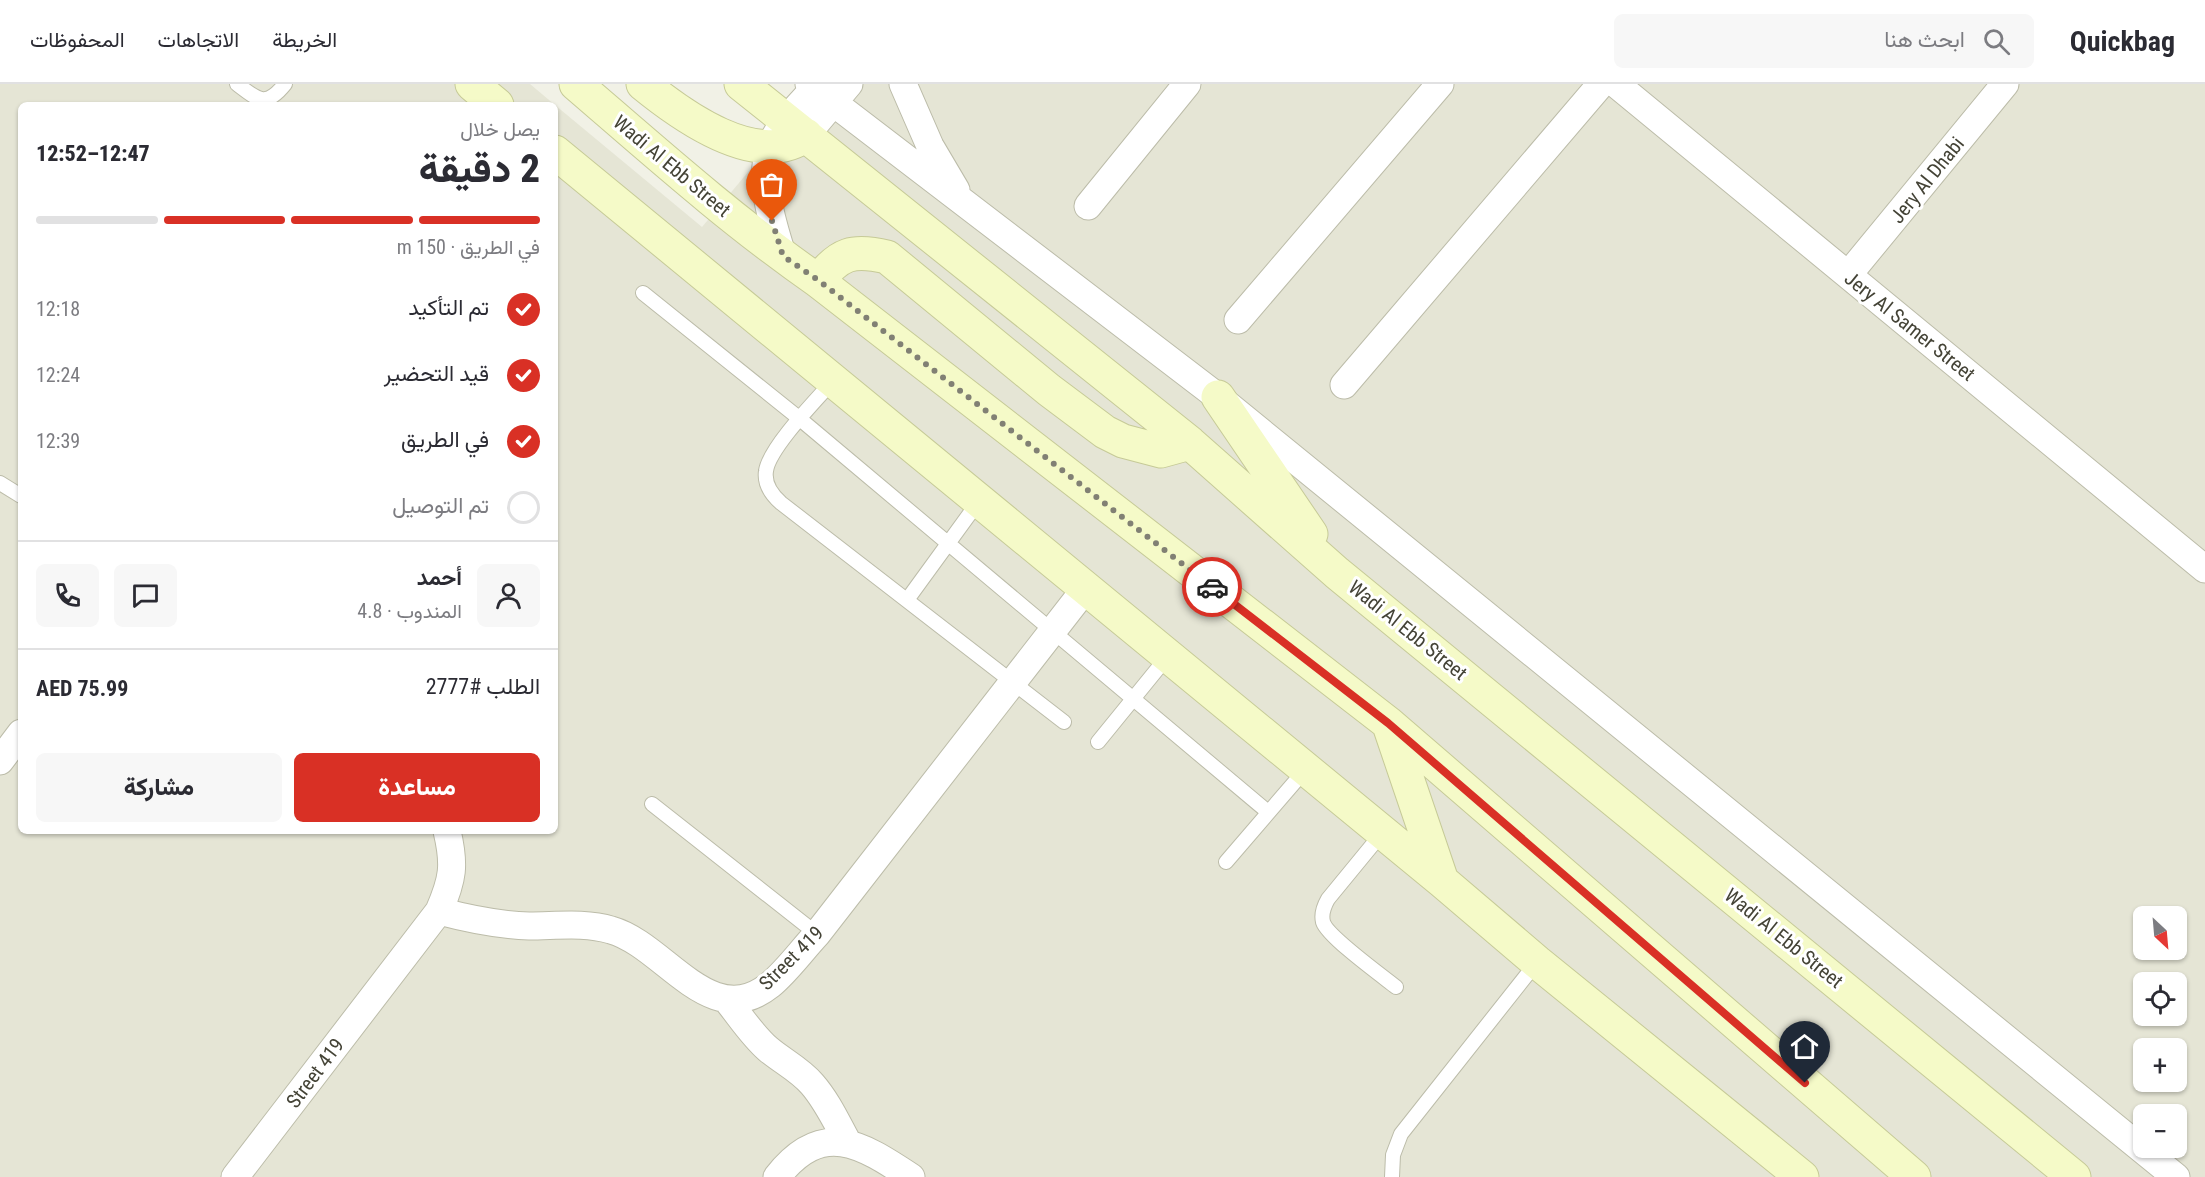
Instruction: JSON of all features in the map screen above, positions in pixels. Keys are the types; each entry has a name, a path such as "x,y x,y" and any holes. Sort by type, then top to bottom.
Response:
{"street":[{"path":"472,84 493,102"},
{"name":"Wadi Al Ebb Street","path":"576,84 719,207 818,280 1388,723 1914,1177"},
{"path":"643,84 682,115 709,129 737,140 769,148 791,145 796,128 825,89 967,206 1218,397 2176,1177"},
{"name":"Wadi Al Ebb Street","path":"741,84 1190,443 1337,573 2074,1177"},
{"path":"903,84 930,146 967,206"},
{"path":"1088,206 1187,84"},
{"path":"1238,320 1440,84"},
{"path":"1344,385 1601,84"},
{"name":"Jery Al Samer Street","path":"1616,84 2205,568"},
{"name":"Jery Al Dhabi","path":"1848,275 2005,84"},
{"path":"769,148 767,192 772,221 783,256"},
{"path":"558,154 1383,832 1537,962 1802,1177"},
{"path":"818,280 830,264 847,255 868,252 887,257 1049,390 1105,432 1122,441 1161,451 1190,443"},
{"path":"1218,397 1337,573"},
{"name":"Street 419","path":"439,911 482,922 508,925 565,925 609,929 628,935 696,988 711,995 726,999 742,998 758,993 771,984 817,934 1086,588"},
{"path":"1388,723 1442,881"},
{"path":"0,761 18,737"},
{"name":"Street 419","path":"235,1177 439,911 450,886 453,856 448,834"},
{"path":"726,999 755,1036 769,1050 800,1072 824,1098 848,1143"},
{"path":"777,1177 788,1163 801,1153 816,1146 832,1143 848,1143 877,1154 911,1177"}],"lane":[{"path":"237,84 259,100 267,100 274,97 285,84"},
{"path":"644,293 800,419 1268,812"},
{"path":"833,381 800,419 768,463 766,472 770,490 781,503 1064,722"},
{"path":"0,483 18,494"},
{"path":"907,600 980,501"},
{"path":"1098,742 1168,656"},
{"path":"1226,862 1306,769"},
{"path":"652,804 817,934"},
{"path":"1383,832 1328,899 1324,906 1323,921 1331,934 1396,987"},
{"path":"1392,1177 1393,1155 1401,1134 1537,962"}],"shaded area":[{"path":"0,84 530,84 552,102 18,102 18,834 558,834 558,107 702,227 822,84 2205,84 2205,1177 0,1177"}],"way so far":[{"path":"772,221 783,256 818,280 1212,587"}],"route":[{"path":"1212,587 1388,723 1805,1083"}]}
